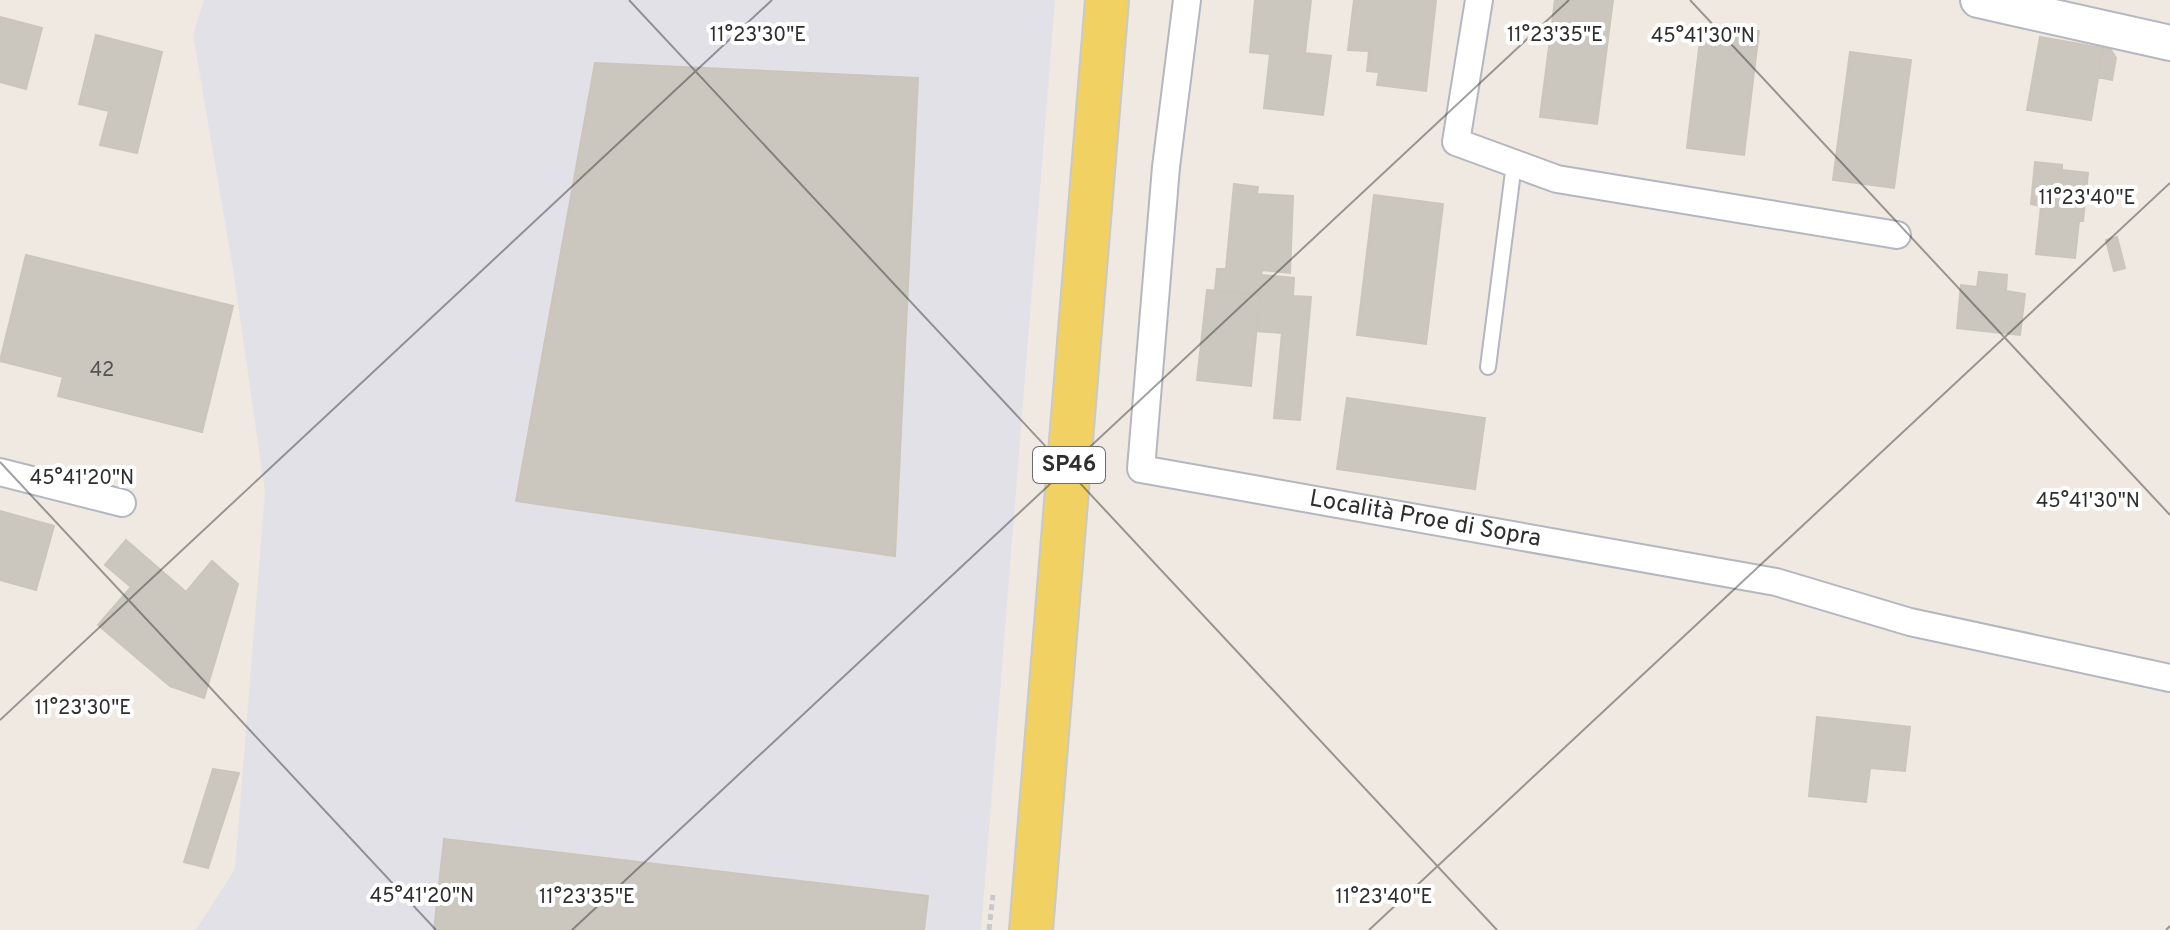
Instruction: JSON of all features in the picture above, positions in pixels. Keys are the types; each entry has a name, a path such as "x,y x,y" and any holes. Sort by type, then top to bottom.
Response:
{"main road":[{"name":"SP46","path":"1031,930 1107,0"}],"street":[{"name":"Località Proe di Sopra","path":"1187,0 1166,167 1141,469 1776,582 1910,622 2170,678"},
{"path":"1479,0 1456,142 1557,179 1897,235"},
{"path":"1978,0 2170,43"},
{"path":"0,472 122,503"}],"lane":[{"path":"1488,367 1514,164"}],"shaded area":[{"path":"204,0 1055,0 981,930 196,930 235,869 265,492 234,275 193,35"}],"building":[{"path":"1255,0 1311,0 1305,53 1331,56 1323,115 1264,108 1270,54 1250,52"},
{"path":"1354,0 1436,0 1426,91 1377,85 1379,72 1367,71 1369,51 1348,50"},
{"path":"1555,0 1613,0 1597,124 1540,117"},
{"path":"0,17 42,28 26,89 0,82"},
{"path":"1702,24 1759,31 1744,155 1687,148"},
{"path":"96,35 162,52 137,153 100,145 109,111 79,104"},
{"path":"2040,37 2103,48 2091,120 2027,110"},
{"path":"2103,48 2111,50 2116,58 2112,80 2098,77"},
{"path":"1850,52 1911,60 1894,188 1833,180"},
{"path":"595,63 918,78 895,556 516,501"},
{"path":"2035,162 2062,165 2062,170 2088,173 2075,258 2036,254 2041,206 2031,204"},
{"path":"1234,184 1258,187 1257,194 1293,196 1290,273 1262,270 1261,275 1294,278 1293,296 1311,297 1300,420 1274,418 1282,333 1256,331 1260,295 1215,291 1217,269 1226,269"},
{"path":"1374,195 1443,204 1426,344 1357,335"},
{"path":"2117,237 2125,268 2114,271 2106,240"},
{"path":"26,255 233,306 202,432 58,396 63,377 0,361"},
{"path":"1979,272 2007,275 2006,291 2025,294 2020,335 1957,328 1961,285 1977,287"},
{"path":"1207,290 1260,295 1251,386 1197,380"},
{"path":"1347,398 1485,418 1475,489 1337,469"},
{"path":"0,511 54,526 36,590 0,580"},
{"path":"126,540 186,592 212,561 238,584 204,698 170,686 98,625 131,587 105,565"},
{"path":"1817,717 1910,727 1905,771 1870,768 1866,802 1809,796"},
{"path":"213,769 239,773 208,868 184,862"},
{"path":"444,839 928,896 924,930 434,930"}]}
